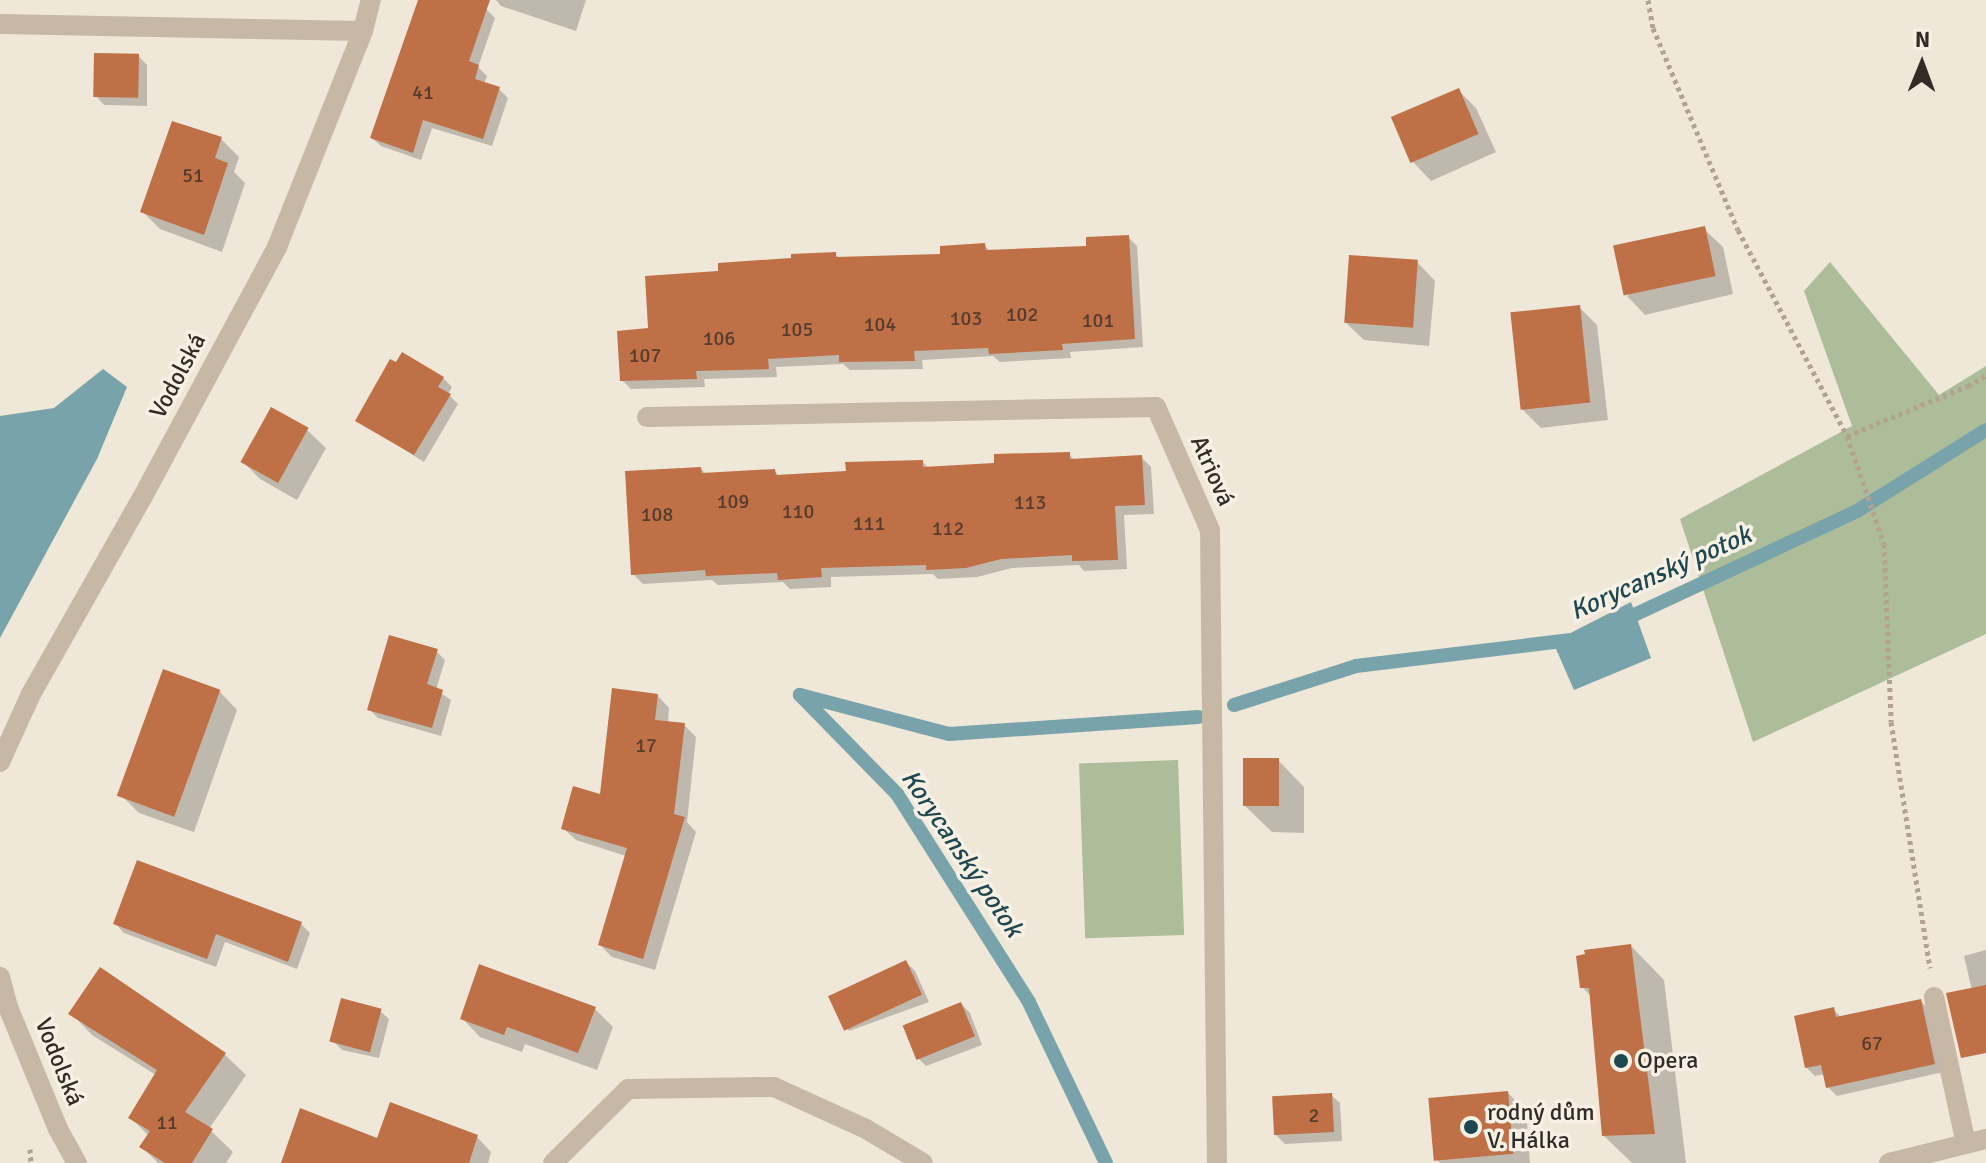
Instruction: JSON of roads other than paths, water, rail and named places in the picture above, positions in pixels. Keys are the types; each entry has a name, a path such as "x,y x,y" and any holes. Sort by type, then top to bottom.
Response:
{"street":[{"name":"Vodolská","path":"0,762 31,694 142,498 277,247 363,31 371,0"},
{"path":"0,24 363,31"},
{"name":"Atriová","path":"647,417 1156,407 1210,530 1217,1163"},
{"name":"Vodolská","path":"0,977 8,1007 58,1129 78,1162"},
{"path":"1889,1163 1976,1142 1934,997"},
{"path":"553,1163 628,1089 774,1087 866,1129 923,1163"}],"water":[{"path":"103,369 127,387 97,459 0,638 0,416 54,408"},
{"path":"1631,602 1651,658 1574,690 1553,642"}],"waterway":[{"name":"Korycanský potok","path":"1619,622 1857,511 1986,430"},
{"name":"Korycanský potok","path":"1234,705 1356,666 1570,640"},
{"name":"Korycanský potok","path":"1106,1163 1029,1002 897,794 800,695 949,734 1198,717"}],"place":[{"name":"Opera","path":"1621,1061"},
{"name":"rodný dům V. Hálka","path":"1471,1127"}]}
